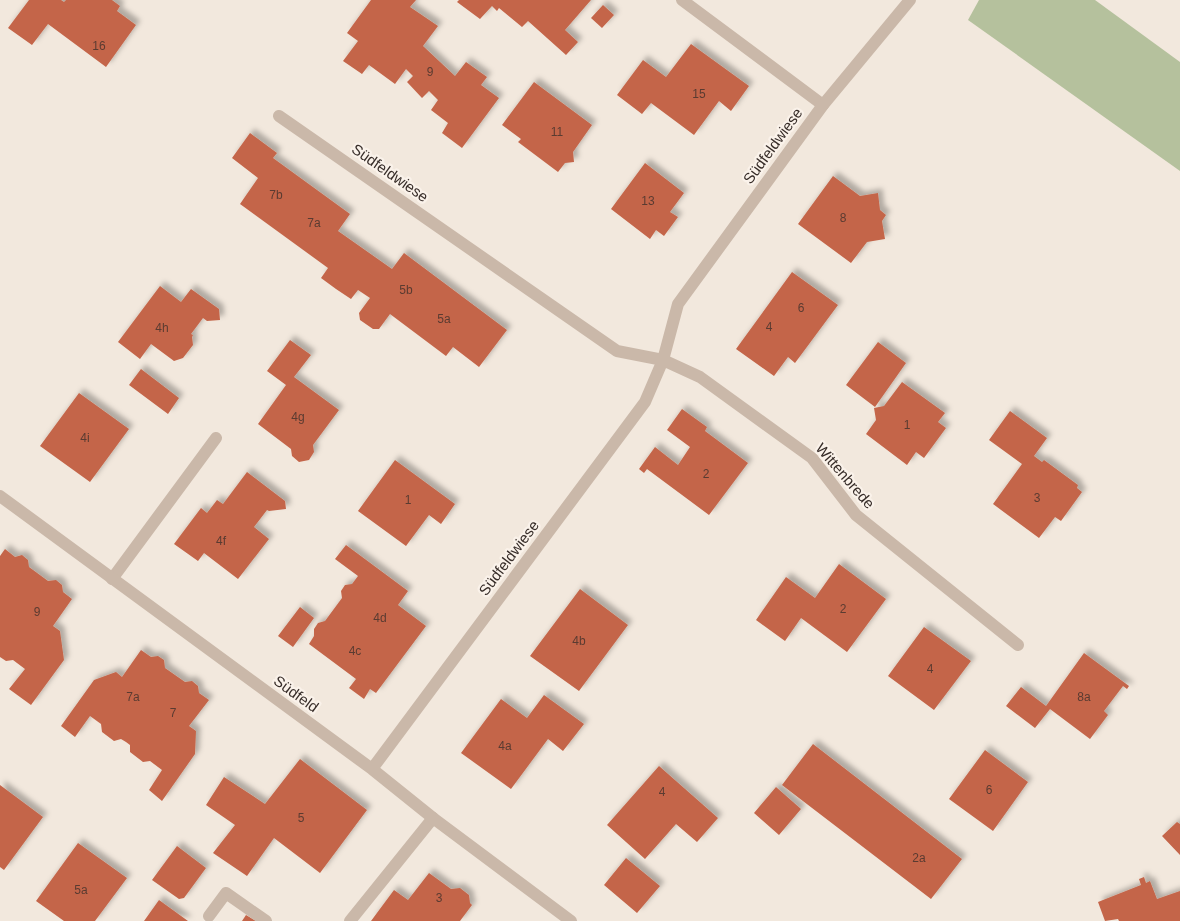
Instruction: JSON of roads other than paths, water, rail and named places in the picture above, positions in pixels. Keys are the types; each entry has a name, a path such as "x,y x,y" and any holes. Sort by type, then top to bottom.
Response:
{"street":[{"name":"Südfeldwiese","path":"682,0 823,105"},
{"name":"Südfeldwiese","path":"372,769 645,402 663,360 678,304 823,105 910,0"},
{"name":"Südfeldwiese","path":"279,116 617,351 663,360"},
{"name":"Wittenbrede","path":"663,360 700,377 812,458 856,515 1018,645"},
{"path":"112,579 216,438"},
{"name":"Südfeld","path":"0,496 372,769 433,818 571,921"},
{"path":"350,921 433,818"},
{"path":"209,916 226,893 266,921"}]}
